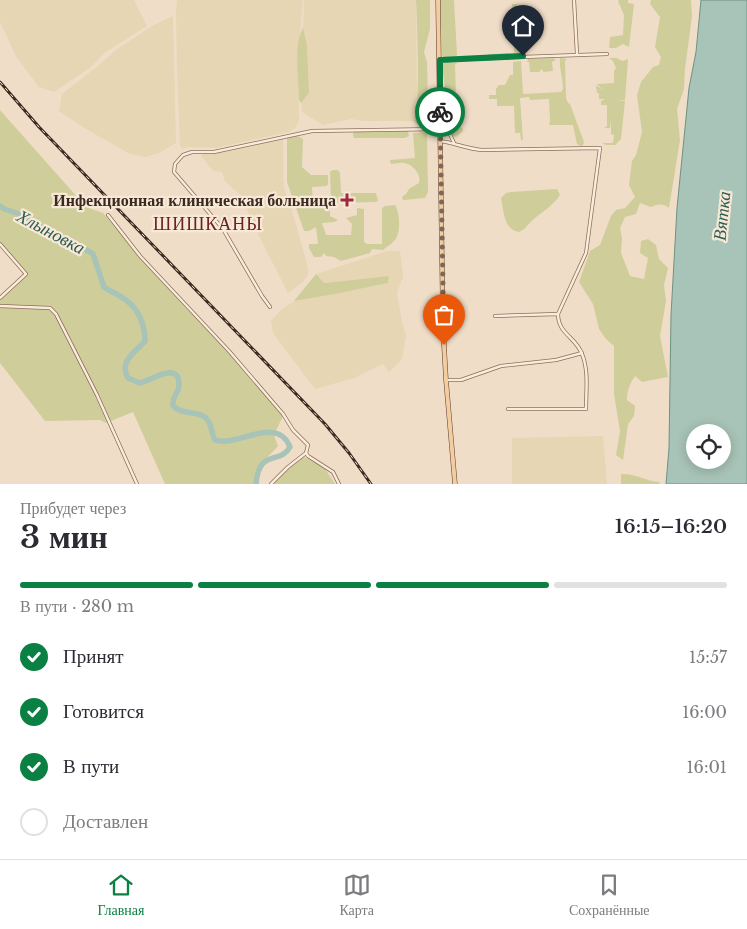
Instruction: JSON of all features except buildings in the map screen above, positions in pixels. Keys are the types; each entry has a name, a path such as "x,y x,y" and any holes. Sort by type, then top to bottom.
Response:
{"main road":[{"path":"438,0 443,320 455,484"}],"street":[{"path":"574,0 577,54"},
{"path":"440,60 607,54"},
{"path":"440,114 454,143"},
{"path":"270,307 223,229 174,172 174,164 183,156 192,152 214,152 312,131 440,129"},
{"path":"440,141 482,150 600,148 586,253 558,314 560,327 582,353 587,382 586,409 508,409"},
{"path":"108,215 140,256 220,340 308,445 306,453 271,484"},
{"path":"0,244 26,274 0,298"},
{"path":"0,306 50,308 56,314 87,374 137,484"},
{"path":"495,316 558,314"},
{"path":"446,380 460,380 501,366 556,360 582,353"},
{"path":"306,453 309,457 333,472 339,484"}],"shaded area":[{"path":"0,0 134,0 147,26 104,53 91,67 54,92 39,87 17,58 0,22"},
{"path":"177,0 303,0 298,55 299,120 295,128 289,132 215,148 187,147 182,149 180,145 177,71"},
{"path":"304,0 416,0 417,91 414,121 363,121 351,119 323,125 302,112 301,103 309,93 307,45 303,28"},
{"path":"416,0 430,0 430,29 424,52 427,62 428,105 424,126 419,126 414,121 418,83"},
{"path":"440,0 454,0 456,57 444,57 442,55"},
{"path":"517,0 520,54 489,55 514,53 512,4 517,4"},
{"path":"619,0 628,0 628,3 634,4 629,47 623,44 616,48 609,48 610,37 623,35 624,15"},
{"path":"651,0 691,0 692,16 684,89 677,109 680,140 669,208 663,205 651,207 640,203 636,214 625,217 620,228 622,238 621,253 630,276 644,279 648,258 640,253 641,241 648,239 656,245 659,259 668,268 664,285 666,301 660,336 668,377 642,382 635,376 632,381 628,390 627,400 635,406 634,416 628,424 623,460 616,455 620,431 614,394 614,346 599,329 593,304 579,282 590,251 600,245 611,216 616,210 625,208 635,197 629,185 632,161 636,155 642,132 637,95 641,82 653,67 659,65 661,57 655,47 660,17 650,4"},
{"path":"173,16 176,143 161,152 146,157 130,154 59,111 62,94 117,49 154,25"},
{"path":"303,28 307,45 309,93 301,103 299,100 297,53"},
{"path":"553,58 556,60 552,62 553,71 543,72 543,70 540,70 540,72 530,72 528,59"},
{"path":"560,58 567,59 565,61 566,98 584,142 582,147 577,144 573,125 549,125 549,99 530,100 529,97 520,98 523,140 521,140 520,133 515,133 514,106 497,106 497,99 489,99 489,95 496,95 496,89 499,85 505,85 510,75 513,75 513,62 521,61 523,94 561,92 563,89"},
{"path":"609,58 617,58 622,61 628,59 625,100 617,101 625,101 621,139 615,145 602,143 613,143 614,135 611,134 611,120 610,128 604,128 607,126 607,105 601,105 601,101 605,99 599,99 596,85 604,91 597,84 614,83 614,71 616,68 613,61"},
{"path":"445,62 457,63 455,65 457,124 463,131 456,137 453,136 443,109 442,97 445,88 442,64"},
{"path":"0,110 86,207 103,213 184,306 216,338 283,416 274,435 278,446 263,463 253,484 165,484 133,412 106,423 100,420 45,421 0,363 0,296 25,272 0,243"},
{"path":"408,131 409,136 405,138 354,138 353,134 354,132"},
{"path":"427,132 428,192 425,198 403,200 402,197 409,189 419,183 419,175 411,166 403,163 391,164 390,160 415,158 413,133"},
{"path":"296,135 303,139 302,167 311,175 328,175 327,186 312,187 313,202 317,207 330,206 330,216 338,220 322,223 326,235 351,235 352,224 346,218 357,215 357,208 364,209 364,242 367,244 382,244 382,208 395,205 398,213 399,228 397,237 392,243 383,250 372,249 370,253 341,261 334,257 326,256 324,253 321,257 314,257 309,244 318,244 316,227 309,231 304,231 287,182 287,138"},
{"path":"283,139 284,188 308,268 308,275 302,283 288,293 247,210 253,199 241,196 225,181 222,172 213,171 201,156 204,152 217,153"},
{"path":"338,170 340,173 341,193 376,193 378,201 335,203 331,198 330,172"},
{"path":"557,189 560,195 557,199 519,232 507,223 501,198 506,193"},
{"path":"387,251 400,251 403,277 397,292 406,336 402,359 389,372 383,364 354,378 315,389 273,333 271,321 281,310 294,301 388,283 389,276 323,283 316,274"},
{"path":"316,274 324,283 389,276 388,283 294,301"},
{"path":"603,436 607,484 512,484 512,438"},
{"path":"302,456 324,467 335,484 272,484"},
{"path":"621,474 660,482 659,484 621,484"}],"water":[{"name":"Вятка","path":"701,0 747,0 747,484 666,484 669,448 671,315 677,208 689,88 696,52"}],"waterway":[{"name":"Хлыновка","path":"0,206 20,214 68,243 79,245 93,254 104,287 130,303 134,308 141,320 145,341 129,357 125,367 128,378 140,383 164,374 175,374 178,378 179,386 173,399 173,405 184,412 202,415 206,418 215,440 234,440 266,432 276,433 284,438 290,447 281,455 265,461 258,473 256,484"}],"railway":[{"path":"0,82 39,127 325,424 371,484"}],"way so far":[{"path":"440,112 444,345"}],"place":[{"name":"Инфекционная клиническая больница","path":"347,200"}],"district":[{"name":"ШИШКАНЫ","path":"208,224"}],"route":[{"path":"440,112 440,60 523,56"}]}
